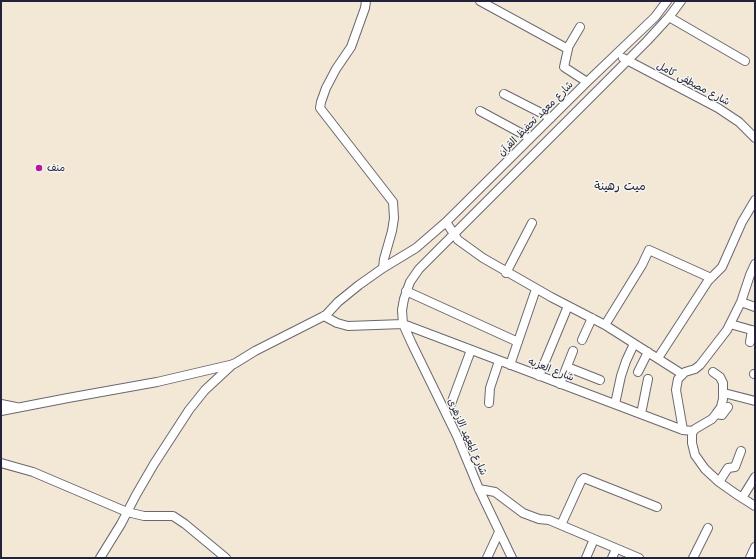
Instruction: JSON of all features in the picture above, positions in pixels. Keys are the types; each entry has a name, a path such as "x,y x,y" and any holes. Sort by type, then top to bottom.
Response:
{"street":[{"path":"369,1 353,42 326,88 320,108 337,132 393,202 394,218 384,259 384,268"},
{"path":"480,1 567,49"},
{"name":"شارع معهد تحفيظ القرآن","path":"234,364 255,350 324,316 338,302 384,268 416,248 446,222 550,118 655,17 667,1"},
{"path":"324,316 337,323 348,326 403,324 402,305 406,291 419,269 647,40 668,18 681,1"},
{"path":"668,18 745,61"},
{"path":"580,27 567,49 569,50 564,68 587,82"},
{"name":"شارع مصطفى كامل","path":"616,54 718,108 739,122 755,138"},
{"path":"504,94 550,118"},
{"path":"480,111 530,138"},
{"path":"658,358 711,278 722,267 742,222 755,200"},
{"path":"446,222 453,234 471,250 506,273 605,325 682,374"},
{"path":"506,273 532,223"},
{"path":"605,325 642,265 649,250 711,278"},
{"path":"683,430 676,390 678,379 682,374 700,365 719,342 730,324 740,302 751,285 755,264"},
{"path":"510,365 536,289"},
{"path":"406,291 518,342"},
{"path":"740,302 755,307"},
{"path":"539,376 568,306"},
{"path":"582,340 592,318"},
{"name":"شارع العزبه","path":"403,324 683,430 693,431"},
{"name":"شارع المعهد الازهرى","path":"403,324 457,436 479,489 512,558"},
{"path":"730,324 754,330 750,342"},
{"path":"615,404 621,376 634,344"},
{"path":"451,404 471,350"},
{"path":"560,384 573,351"},
{"path":"638,372 648,352"},
{"path":"489,403 490,388 499,361"},
{"path":"1,412 75,396 157,382 234,364"},
{"path":"100,558 154,464 189,410 205,390 234,364"},
{"path":"566,367 600,380"},
{"path":"713,372 722,380 724,393 721,406 716,414 693,431 691,439 695,455 705,469 719,482 755,506"},
{"path":"641,414 648,379"},
{"path":"724,393 755,401"},
{"path":"1,404 19,408"},
{"path":"716,414 722,415 728,407"},
{"path":"719,482 728,468 734,468 741,451"},
{"path":"1,463 33,472 127,512 144,516 168,516 177,518 226,558"},
{"path":"742,498 755,477"},
{"path":"561,526 581,481 584,478 657,507"},
{"path":"479,489 495,492 523,513 539,519 546,519 634,557"},
{"path":"692,558 708,528"},
{"path":"487,558 499,532"},
{"path":"586,558 594,539"},
{"path":"750,558 755,547"},
{"path":"612,558 616,549"}],"place":[{"name":"منف","path":"39,168"}],"district":[{"name":"ميت رهينة","path":"620,187"}]}
